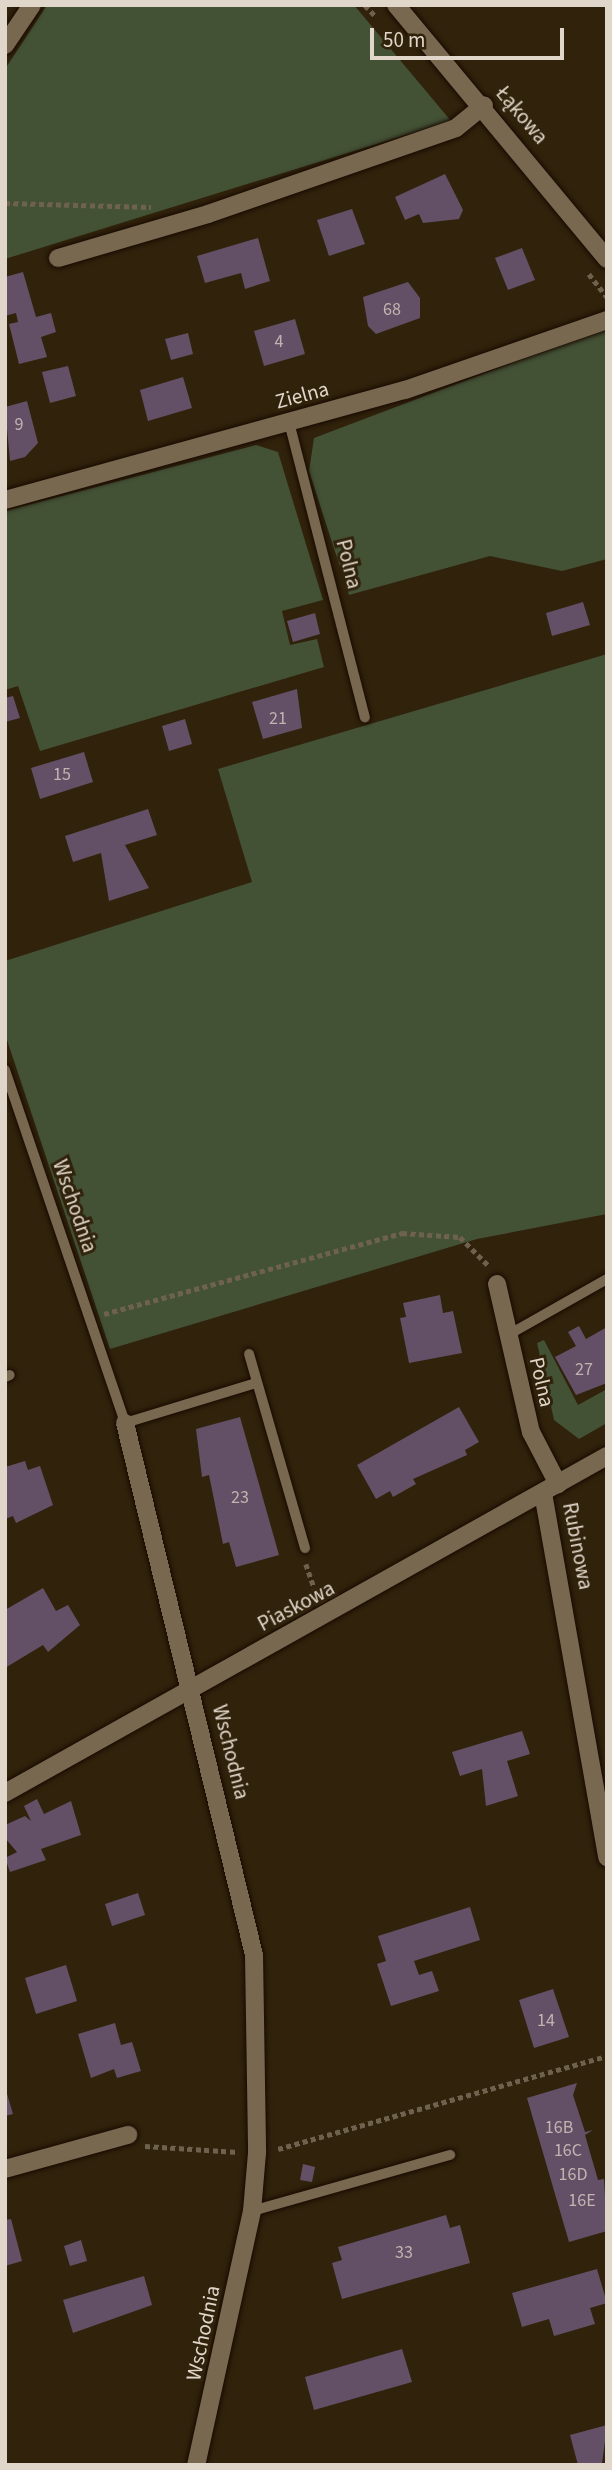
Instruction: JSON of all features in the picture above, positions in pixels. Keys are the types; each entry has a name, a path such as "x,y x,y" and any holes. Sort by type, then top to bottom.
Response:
{"street":[{"path":"5,45 32,5"},
{"name":"Łąkowa","path":"396,5 484,105 607,259"},
{"path":"58,258 456,128 484,105"},
{"name":"Zielna","path":"5,500 405,390 607,320"},
{"name":"Polna","path":"497,1284 531,1432 551,1488"},
{"name":"Wschodnia","path":"125,1423 254,1955 257,2153 252,2211 196,2465"},
{"name":"Piaskowa","path":"5,1793 191,1688 324,1618 607,1457"},
{"name":"Rubinowa","path":"551,1488 607,1857"},
{"path":"5,2169 133,2140"}],"lane":[{"name":"Polna","path":"289,422 365,717"},
{"name":"Wschodnia","path":"5,1070 125,1423"},
{"path":"508,1335 607,1279"},
{"path":"249,1354 305,1548"},
{"path":"125,1423 256,1383"},
{"path":"252,2211 450,2155"}],"path":[{"path":"5,202 162,208"},
{"path":"89,1318 426,1231 460,1237 488,1261 497,1284"},
{"path":"305,1548 324,1618"},
{"path":"133,2140 257,2153 607,2056"}],"green space":[{"path":"47,5 354,5 451,121 5,259 5,69"},
{"path":"607,327 607,559 562,571 490,556 349,595 309,471 314,438"},
{"path":"256,445 278,452 323,600 282,611 290,645 317,639 324,667 40,751 18,686 5,690 5,511"},
{"path":"607,654 607,1214 477,1239 110,1349 5,1034 5,961 252,882 218,769"},
{"path":"544,1340 578,1405 607,1389 607,1423 579,1439 554,1420 537,1343"}],"building":[{"path":"445,174 463,210 459,219 423,223 419,214 405,220 395,197"},
{"path":"352,209 365,244 329,256 317,220"},
{"path":"258,238 270,281 245,289 241,273 205,283 197,256"},
{"path":"522,248 535,280 508,290 495,258"},
{"path":"23,272 36,317 51,313 56,332 41,337 47,357 19,364 9,324 18,322 16,313 5,316 5,277"},
{"path":"408,282 420,298 420,318 376,334 368,326 363,297"},
{"path":"295,319 305,354 264,366 254,331"},
{"path":"188,333 193,354 171,360 165,339"},
{"path":"68,366 76,396 50,403 42,372"},
{"path":"183,377 192,408 148,421 140,390"},
{"path":"27,401 38,443 25,457 10,461 5,407"},
{"path":"583,602 590,625 552,636 546,613"},
{"path":"315,613 320,634 293,642 287,621"},
{"path":"297,689 302,728 263,739 252,702"},
{"path":"13,696 20,718 5,722 5,698"},
{"path":"185,719 192,744 169,751 162,726"},
{"path":"84,752 93,782 40,799 31,768"},
{"path":"148,809 157,835 125,845 149,888 109,901 101,853 73,862 65,836"},
{"path":"440,1295 443,1313 453,1311 462,1353 409,1363 400,1318 406,1317 403,1303"},
{"path":"579,1326 586,1339 607,1327 607,1383 576,1395 555,1357 576,1346 568,1332"},
{"path":"459,1407 479,1442 465,1450 467,1455 413,1479 416,1484 393,1497 390,1491 376,1499 357,1465"},
{"path":"240,1417 279,1555 236,1567 229,1542 223,1544 209,1475 202,1477 196,1429"},
{"path":"25,1461 28,1470 40,1466 53,1505 16,1523 13,1516 5,1519 5,1467"},
{"path":"43,1588 56,1611 68,1605 80,1625 48,1652 43,1645 5,1668 5,1610"},
{"path":"522,1731 530,1754 507,1761 518,1796 486,1806 482,1769 460,1776 452,1752"},
{"path":"37,1799 44,1814 71,1801 81,1835 41,1849 46,1860 10,1872 5,1858 17,1852 5,1838 5,1825 25,1816 31,1821 24,1806"},
{"path":"138,1893 145,1915 112,1926 105,1904"},
{"path":"470,1907 480,1940 414,1961 419,1975 432,1971 439,1991 391,2006 377,1964 386,1961 378,1936"},
{"path":"66,1965 77,2001 36,2014 25,1978"},
{"path":"553,1989 569,2037 534,2048 519,2000"},
{"path":"115,2023 121,2045 132,2042 141,2071 117,2078 114,2069 91,2078 78,2034"},
{"path":"577,2083 573,2095 585,2132 593,2130 585,2135 598,2180 604,2179 607,2231 569,2242 527,2098"},
{"path":"5,2087 13,2114 5,2116"},
{"path":"303,2164 315,2167 312,2182 300,2180"},
{"path":"446,2215 450,2228 460,2225 470,2263 342,2299 332,2263 342,2260 338,2247"},
{"path":"11,2219 22,2261 5,2266 5,2220"},
{"path":"81,2240 87,2261 70,2266 64,2246"},
{"path":"597,2269 607,2303 590,2308 595,2324 554,2336 549,2319 522,2327 512,2293"},
{"path":"144,2276 152,2305 73,2333 63,2300"},
{"path":"402,2349 412,2382 314,2410 305,2377"},
{"path":"607,2425 602,2464 578,2465 570,2435"}]}
